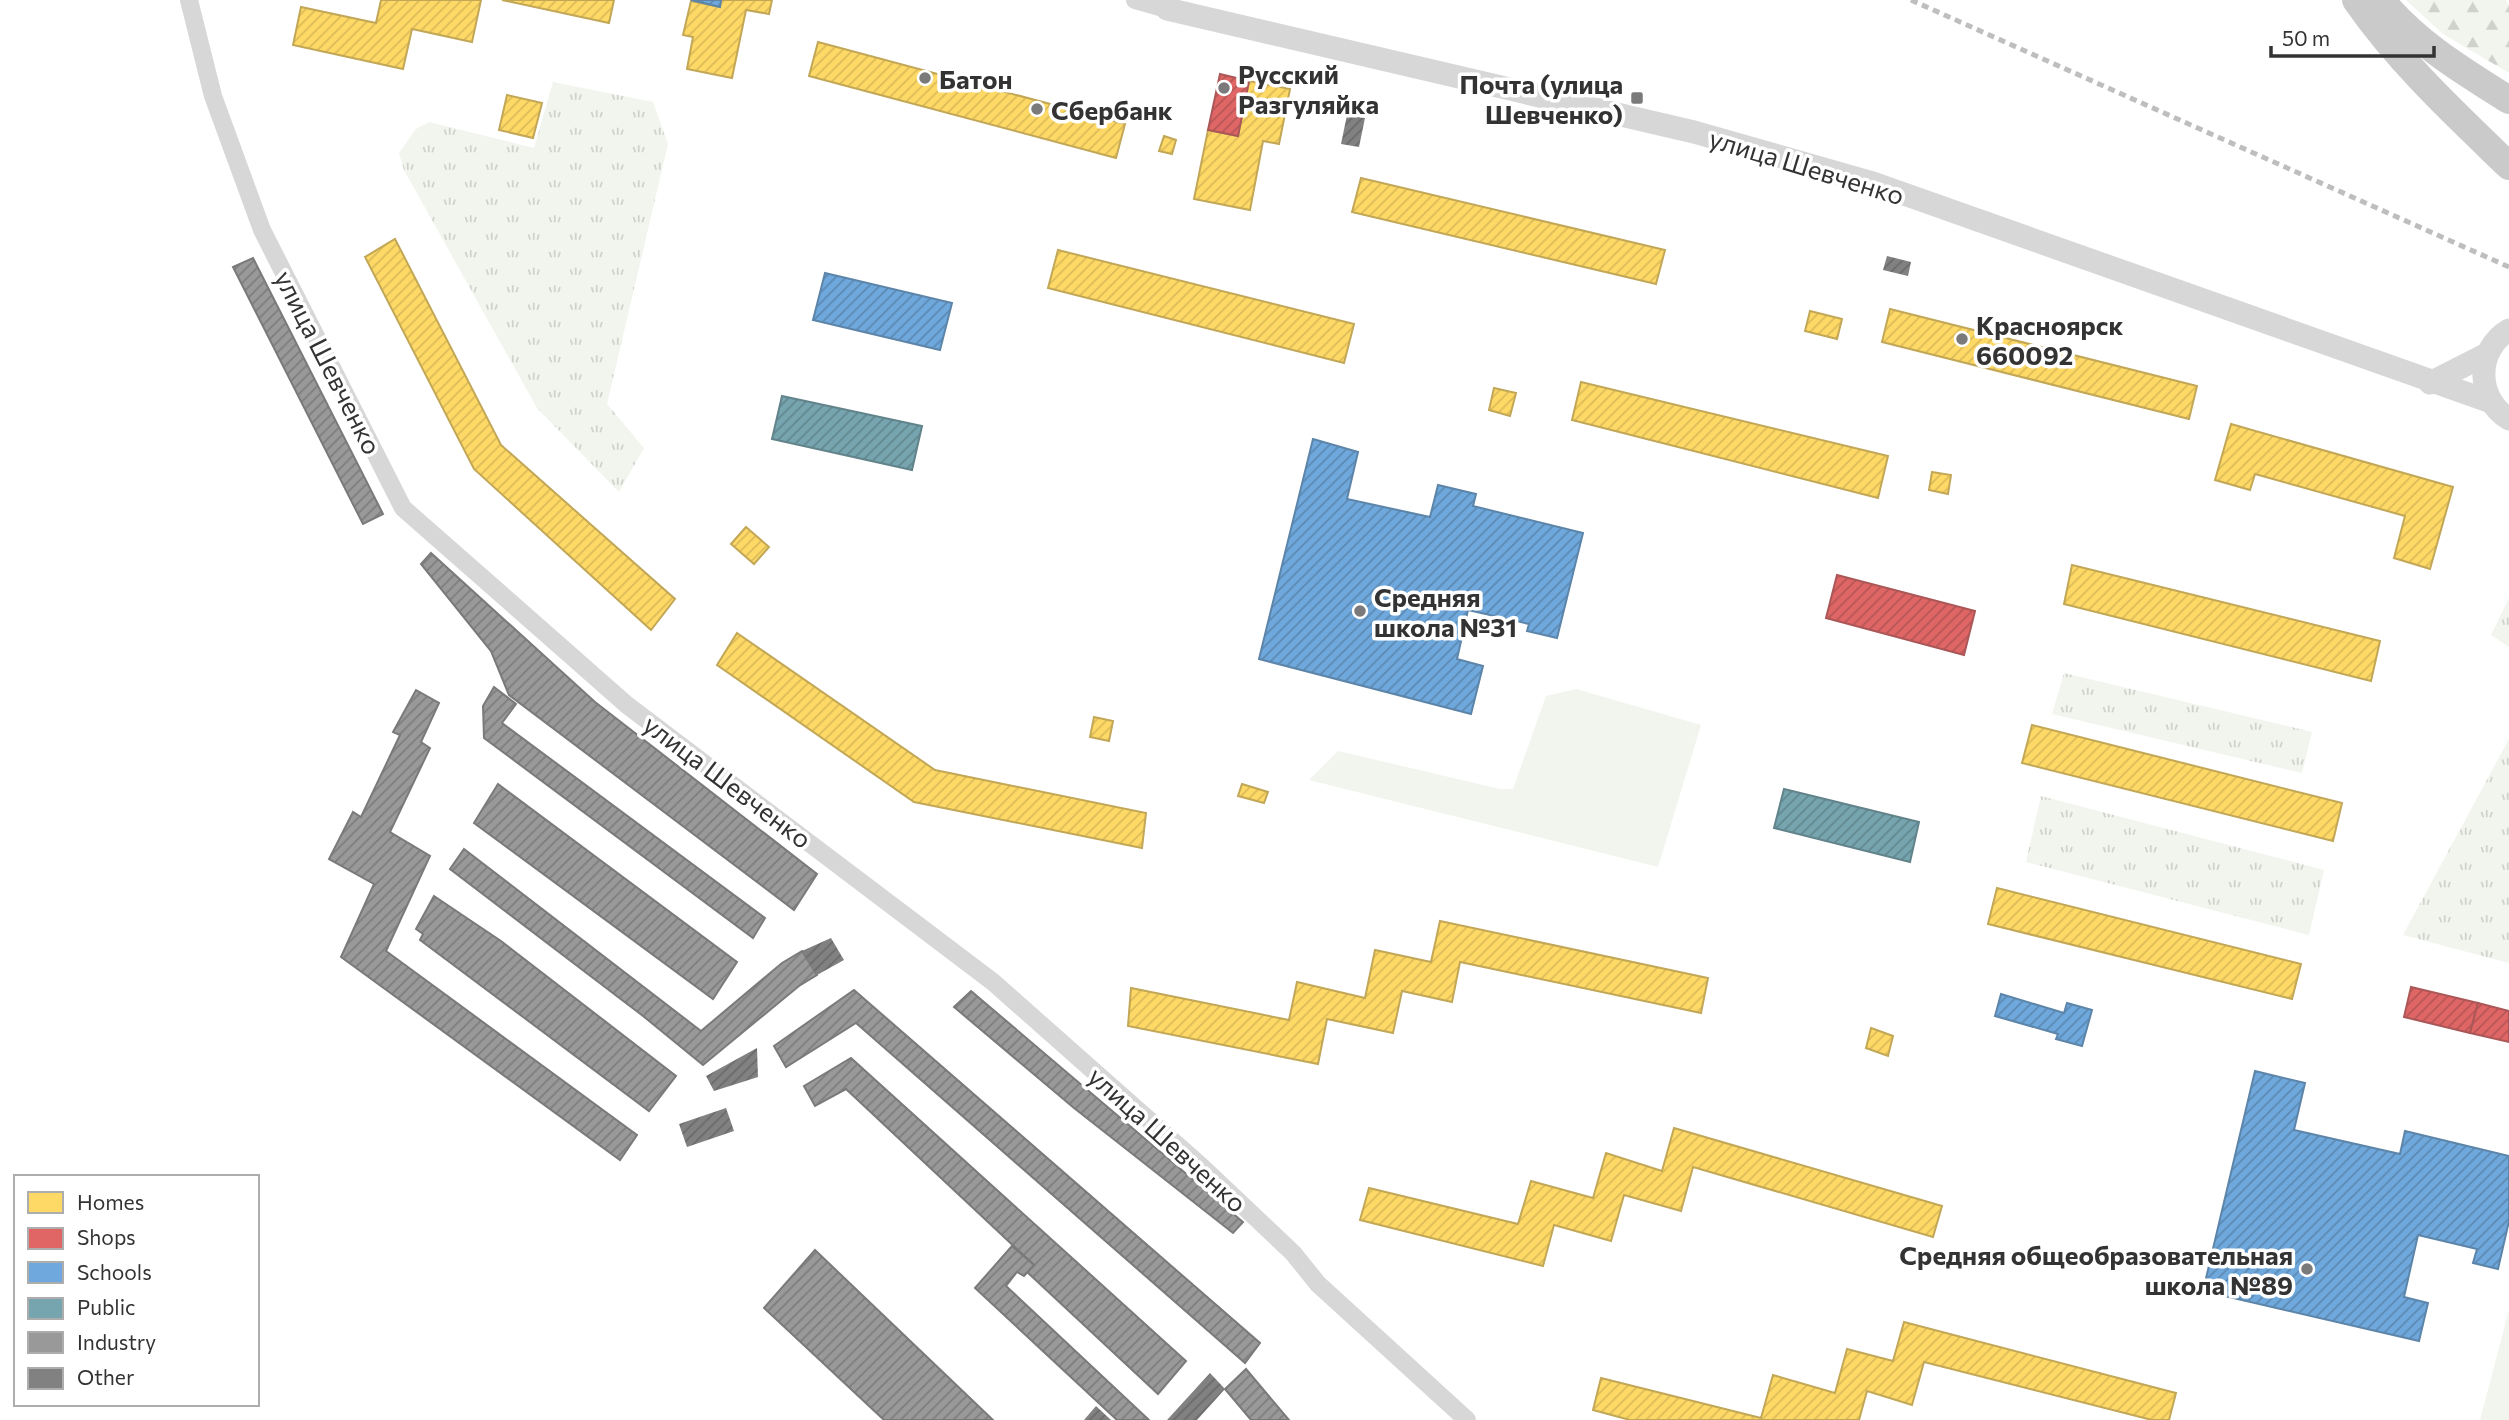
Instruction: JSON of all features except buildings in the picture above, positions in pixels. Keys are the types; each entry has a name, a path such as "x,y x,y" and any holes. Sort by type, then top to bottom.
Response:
{"main road":[{"path":"2356,0 2384,40 2438,98 2509,166"},
{"path":"2381,0 2396,19 2441,57 2509,100"}],"street":[{"name":"улица Шевченко","path":"189,0 213,96 262,230 403,508 627,705 993,982 1201,1166 1293,1253 1318,1284 1466,1420"},
{"name":"улица Шевченко","path":"1135,0 1164,4 1694,132 1873,183 2430,383 2491,402"},
{"path":"2509,330 2502,334 2487,354 2483,370 2485,387 2491,402 2509,419"},
{"path":"2430,383 2487,354"}],"green space":[{"path":"2406,0 2506,0 2509,5 2509,73 2443,34"},
{"path":"553,82 653,102 668,144 607,404 644,448 619,492 537,408 404,170 399,153 416,129 429,122 534,148"},
{"path":"2509,598 2509,647 2491,635"},
{"path":"2064,673 2312,732 2302,773 2052,714"},
{"path":"1576,689 1701,725 1658,867 1309,780 1338,751 1500,789 1513,789 1546,696"},
{"path":"2509,739 2509,963 2403,935"},
{"path":"2041,796 2324,870 2309,935 2026,862"},
{"path":"2509,1310 2509,1420 2480,1420"}],"railway":[{"path":"1911,0 2509,267"}],"place":[{"name":"Батон","path":"925,78"},
{"name":"Русский Разгуляйка","path":"1224,88"},
{"name":"Почта (улица Шевченко)","path":"1637,98"},
{"name":"Сбербанк","path":"1037,109"},
{"name":"Красноярск 660092","path":"1962,339"},
{"name":"Средняя школа №31","path":"1360,611"},
{"name":"Средняя общеобразовательная школа №89","path":"2307,1269"}]}
